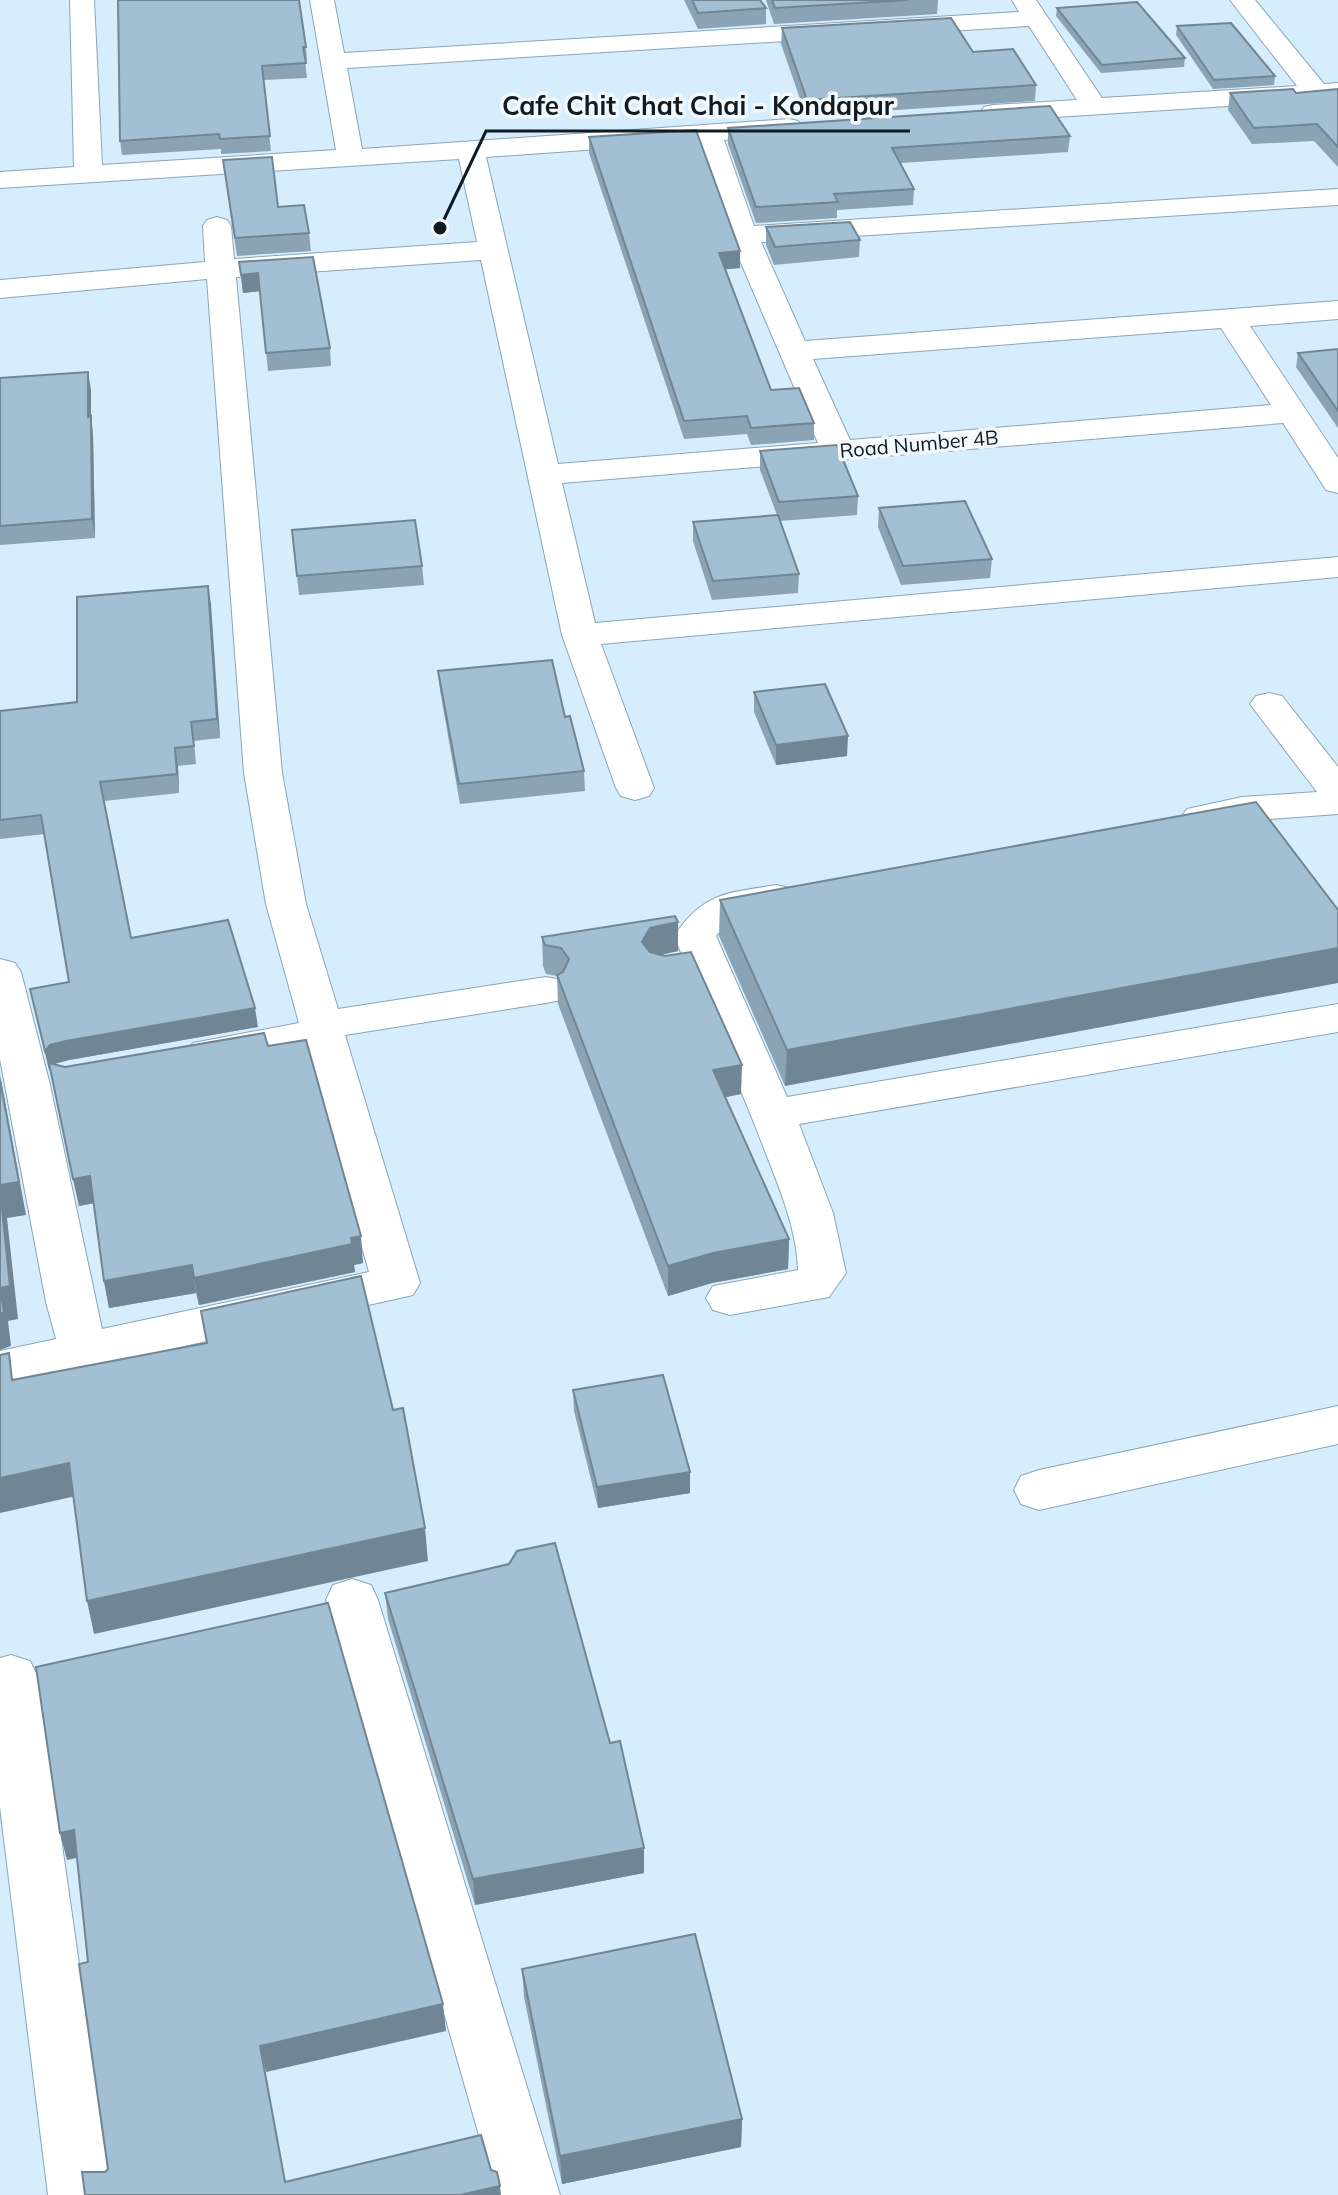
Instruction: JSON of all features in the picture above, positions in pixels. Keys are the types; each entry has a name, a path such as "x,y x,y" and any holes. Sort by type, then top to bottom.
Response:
{"street":[{"path":"85,0 88,172"},
{"path":"322,0 350,155"},
{"path":"1242,0 1328,92"},
{"path":"334,61 1030,9 1094,106"},
{"path":"970,115 1328,92"},
{"path":"0,180 816,126"},
{"path":"708,133 743,235 838,450"},
{"path":"471,150 580,635 635,788"},
{"path":"743,235 1338,197"},
{"path":"0,1369 396,1283 286,904 263,773 217,226"},
{"path":"0,289 493,250"},
{"path":"792,351 1338,310"},
{"path":"1230,318 1338,483"},
{"name":"Road Number 4B","path":"544,475 1294,413"},
{"path":"580,635 1338,567"},
{"path":"1269,704 1338,793"},
{"path":"1165,824 1242,809 1338,802"},
{"path":"730,1298 812,1285 822,1273 821,1255 773,1114 687,966 695,936 704,919 723,907 814,890"},
{"path":"0,972 28,1085 70,1302 84,1352"},
{"path":"175,1059 322,1029 546,990"},
{"path":"773,1114 1338,1018"},
{"path":"1039,1490 1338,1425"},
{"path":"353,1601 528,2195"},
{"path":"21,1675 80,2195"}],"building":[{"path":"118,0 299,0 306,63 262,66 270,136 220,139 219,134 120,141"},
{"path":"692,0 760,0 766,8 698,13"},
{"path":"772,0 908,0 775,8"},
{"path":"1137,2 1185,58 1102,65 1057,8"},
{"path":"951,18 973,52 1013,49 1036,85 807,100 782,28"},
{"path":"1231,23 1275,76 1214,80 1177,26"},
{"path":"1293,89 1296,93 1338,89 1338,147 1317,124 1254,128 1230,93"},
{"path":"1050,106 1070,136 892,148 914,189 834,194 838,202 756,207 728,128"},
{"path":"696,130 740,251 719,253 771,390 799,388 814,423 751,428 747,416 684,421 589,137"},
{"path":"272,157 278,207 304,205 309,233 235,238 223,160"},
{"path":"850,222 860,240 775,247 766,227"},
{"path":"313,257 330,348 266,353 258,273 241,275 239,262"},
{"path":"1338,349 1338,411 1298,353"},
{"path":"88,372 92,519 0,526 0,378"},
{"path":"837,445 858,496 779,502 760,451"},
{"path":"965,501 992,559 903,566 879,508"},
{"path":"778,515 799,574 713,581 693,522"},
{"path":"415,520 422,566 297,576 292,530"},
{"path":"208,586 217,719 191,722 194,746 175,748 177,774 100,782 131,938 228,920 255,1008 66,1041 50,1045 45,1051 30,989 69,982 41,815 0,820 0,711 77,702 77,597"},
{"path":"552,660 565,717 570,716 584,771 459,784 438,671"},
{"path":"825,684 848,736 776,745 754,692"},
{"path":"1256,802 1338,910 1338,948 787,1050 720,900"},
{"path":"675,916 678,922 650,928 642,942 650,952 665,956 691,952 742,1065 713,1070 789,1239 713,1253 668,1266 557,975 563,972 569,959 561,948 545,945 542,937"},
{"path":"264,1033 268,1046 306,1040 361,1236 351,1238 352,1244 194,1278 192,1265 104,1281 90,1176 73,1179 49,1063 65,1067"},
{"path":"0,1080 19,1182 0,1185"},
{"path":"0,1189 10,1286 0,1288"},
{"path":"361,1276 393,1410 403,1408 425,1528 87,1601 69,1463 0,1478 0,1355 9,1353 12,1380 207,1343 201,1311"},
{"path":"0,1288 4,1312 0,1314"},
{"path":"663,1375 690,1472 597,1487 573,1390"},
{"path":"555,1543 610,1743 620,1741 644,1848 473,1879 385,1593 509,1564 517,1551"},
{"path":"328,1603 443,2004 260,2046 285,2182 481,2135 491,2170 497,2172 500,2186 460,2195 85,2195 82,2172 105,2172 108,2169 79,1964 88,1962 74,1830 60,1833 36,1667"},
{"path":"695,1934 742,2119 560,2156 522,1969"}],"place":[{"name":"Cafe Chit Chat Chai - Kondapur","path":"440,228"}]}
